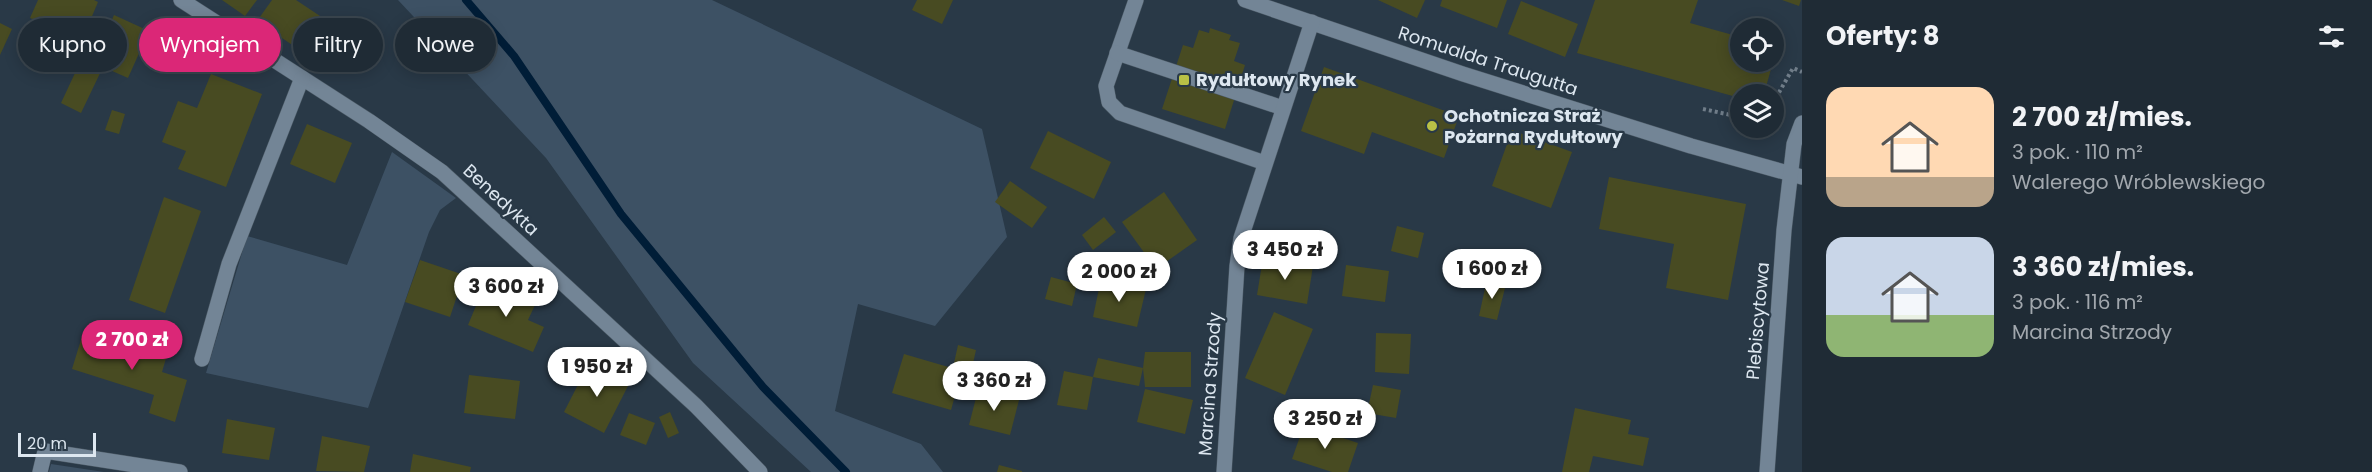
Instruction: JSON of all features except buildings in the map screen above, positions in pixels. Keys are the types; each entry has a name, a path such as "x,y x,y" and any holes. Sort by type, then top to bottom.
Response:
{"street":[{"name":"Benedykta","path":"181,0 442,172 696,406 760,472"},
{"path":"1136,0 1106,86 1109,102 1120,113 1265,163"},
{"name":"Romualda Traugutta","path":"1245,0 1473,78 1691,146 1796,175"},
{"name":"Marcina Strzody","path":"1224,472 1237,266 1249,211 1312,22"},
{"path":"1117,53 1283,108"},
{"path":"202,359 229,264 302,78"},
{"name":"Plebiscytowa","path":"1767,472 1796,175 1794,144 1802,123"},
{"path":"40,472 45,451 180,472"}],"path":[{"path":"1784,84 1793,68 1802,72"},
{"path":"1703,109 1730,115"}],"shaded area":[{"path":"398,0 712,0 982,129 1007,237 935,326 858,304 835,411 921,444 943,472 811,472 693,363 546,158 465,72 496,72 496,18 415,18"},
{"path":"392,152 456,198 440,210 429,232 368,408 206,373 247,236 347,265"},
{"path":"51,464 104,472 49,472"}],"waterway":[{"path":"466,0 514,56 621,214 763,387 846,472"}],"place":[{"name":"Rydułtowy Rynek","path":"1184,80"},
{"name":"Ochotnicza Straż Pożarna Rydułtowy","path":"1432,126"}]}
